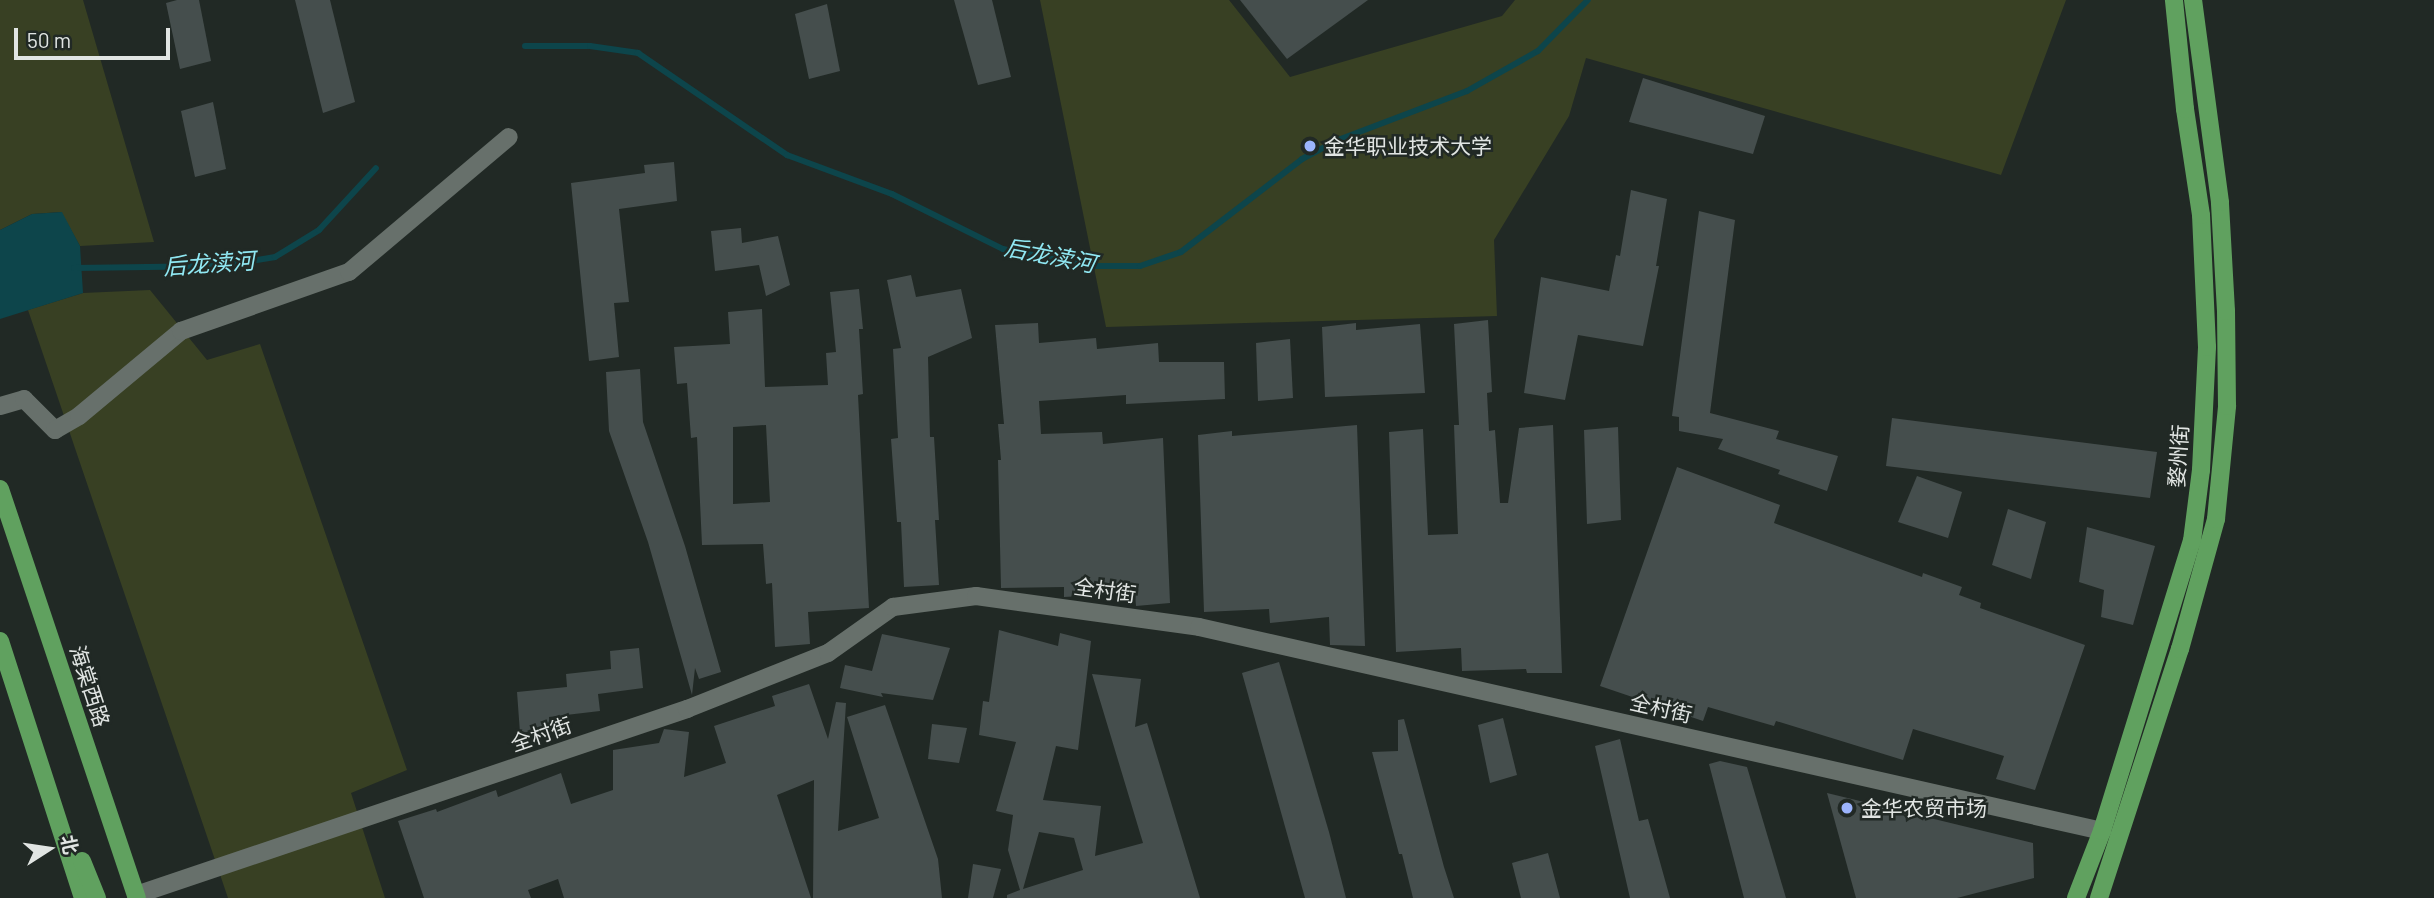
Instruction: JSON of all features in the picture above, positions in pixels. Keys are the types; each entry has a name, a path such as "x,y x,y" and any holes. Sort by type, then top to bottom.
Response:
{"main road":[{"name":"婺州街","path":"2076,898 2102,831 2192,541 2201,470 2207,346 2201,215 2185,109 2174,0"},
{"name":"婺州街","path":"2099,898 2180,649 2217,506 2227,406 2226,311 2220,202 2193,0"},
{"name":"海棠西路","path":"0,489 136,896"},
{"path":"0,641 83,898"},
{"path":"33,744 97,898"}],"street":[{"path":"0,406 24,399 55,430 79,416 181,331 349,272 509,137"},
{"name":"全村街","path":"136,896 687,709 828,653 893,607 976,596 1199,627 2102,831"}],"green space":[{"path":"0,0 83,0 154,242 80,246 61,212 32,214 0,230"},
{"name":"金华职业技术大学","path":"1040,0 1229,0 1290,77 1502,16 1515,0 2066,0 2001,175 1586,58 1569,116 1494,240 1497,316 1106,327"},
{"path":"150,290 207,360 260,344 407,770 351,793 385,898 228,898 28,310 83,293"}],"water":[{"path":"62,212 80,246 83,293 0,319 0,230 32,214"}],"building":[{"path":"199,0 211,61 180,69 166,3"},
{"path":"295,0 330,0 355,102 323,113"},
{"path":"954,0 992,0 1011,77 978,85"},
{"path":"1240,0 1368,0 1287,59"},
{"path":"827,4 840,71 809,79 795,14"},
{"path":"1643,78 1765,116 1753,154 1629,122"},
{"path":"213,102 226,169 195,177 181,111"},
{"path":"674,162 677,201 619,209 629,302 614,303 619,357 589,361 571,183 645,173 644,165"},
{"path":"1631,190 1667,199 1656,266 1659,266 1643,346 1578,335 1565,400 1524,393 1541,277 1609,291 1616,255 1620,256"},
{"path":"1699,211 1735,220 1710,413 1779,431 1776,439 1838,456 1827,491 1778,474 1780,470 1718,449 1723,439 1679,431 1679,417 1672,416"},
{"path":"741,228 742,243 778,236 790,285 766,296 759,265 715,271 711,231"},
{"path":"911,275 916,297 961,289 972,338 928,357 930,437 934,437 939,520 935,520 939,585 904,587 901,522 897,522 891,439 898,438 893,349 901,348 887,280"},
{"path":"859,289 863,329 859,329 863,394 858,395 869,608 808,612 810,644 775,647 772,583 766,584 763,544 702,545 697,437 691,438 687,383 677,384 674,347 730,344 728,312 762,309 765,387 828,385 826,353 836,352 830,292","holes":["766,425 770,502 733,504 733,427"]},
{"path":"1488,320 1492,392 1487,393 1489,431 1495,430 1500,503 1508,503 1519,428 1553,425 1562,673 1527,673 1526,669 1462,671 1461,648 1396,652 1389,432 1423,429 1428,535 1458,534 1454,425 1459,425 1454,324"},
{"path":"1038,323 1039,343 1096,338 1097,349 1158,343 1159,362 1224,362 1225,399 1126,404 1126,395 1039,401 1041,434 1102,432 1103,444 1163,438 1170,603 1136,606 1135,593 1064,597 1064,587 1001,588 998,460 1001,460 998,424 1004,424 995,325"},
{"path":"1356,323 1356,330 1420,324 1425,393 1325,397 1322,327"},
{"path":"1290,339 1293,398 1258,401 1256,343"},
{"path":"640,369 643,422 685,546 721,672 699,679 695,668 692,695 648,542 609,431 606,372"},
{"path":"1892,418 2157,452 2150,498 1886,466"},
{"path":"1357,425 1365,646 1330,645 1329,617 1270,623 1269,609 1204,612 1198,435 1232,431 1232,436"},
{"path":"1618,427 1621,520 1587,524 1584,430"},
{"path":"1677,467 1780,505 1774,523 1922,577 1923,573 1962,587 1959,595 1981,603 1980,608 2085,645 2035,790 1996,779 2004,756 1913,729 1903,760 1776,721 1774,726 1708,707 1703,721 1600,686"},
{"path":"1917,476 1962,492 1948,538 1898,522"},
{"path":"2008,509 2046,522 2031,579 1992,565"},
{"path":"2087,527 2155,546 2133,625 2101,617 2104,590 2079,582"},
{"path":"999,630 1058,646 1060,633 1091,641 1078,750 1056,746 1043,800 1101,806 1095,856 1143,843 1092,674 1141,679 1135,727 1147,723 1200,898 1007,898 1007,895 1020,890 1008,850 1013,815 996,811 1016,742 979,735 983,701 989,702","holes":["1039,832 1074,838 1083,870 1023,889"]},
{"path":"882,634 950,648 933,700 881,693 883,697 840,688 845,665 872,671"},
{"path":"639,648 643,688 598,694 600,711 549,717 550,729 520,733 517,692 567,687 566,674 611,669 610,651"},
{"path":"1279,662 1346,898 1305,898 1242,673"},
{"path":"809,684 828,739 836,702 846,703 838,831 879,818 847,717 885,705 938,859 942,898 813,898 814,780 777,795 811,898 564,898 558,879 528,890 531,898 424,898 398,821 436,809 437,812 496,790 498,797 561,773 571,804 613,790 613,750 659,743 664,729 689,732 684,777 726,763 714,726 775,706 772,696"},
{"path":"1503,718 1517,775 1490,783 1478,725"},
{"path":"1404,719 1454,898 1413,898 1402,854 1399,854 1372,752 1398,751 1398,720"},
{"path":"932,724 967,728 959,763 928,759"},
{"path":"1620,739 1639,821 1648,819 1670,898 1630,898 1595,746"},
{"path":"1720,761 1747,767 1786,898 1744,898 1709,764"},
{"path":"1827,793 2033,843 2034,878 1957,898 1856,898"},
{"path":"1548,853 1560,898 1521,898 1512,863"},
{"path":"973,864 1001,869 993,898 968,898"}],"waterway":[{"name":"后龙渎河","path":"525,46 590,46 638,53 787,155 892,194 1003,249 1087,266 1140,266 1181,252 1302,159 1338,140 1467,91 1538,51 1588,0"},
{"name":"后龙渎河","path":"74,268 220,266 275,257 319,230 376,168"}],"place":[{"name":"金华职业技术大学","path":"1310,146"},
{"name":"金华农贸市场","path":"1847,808"}]}
